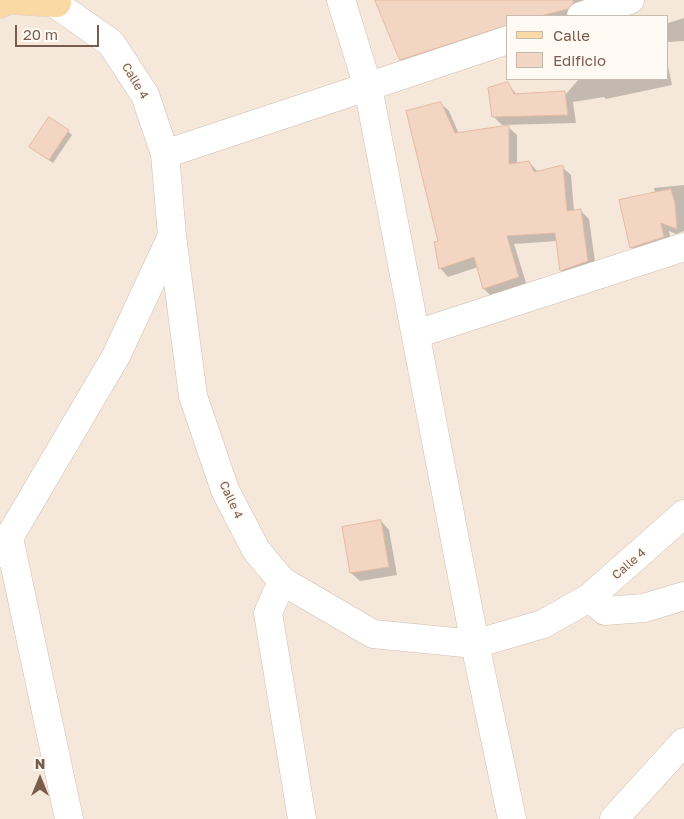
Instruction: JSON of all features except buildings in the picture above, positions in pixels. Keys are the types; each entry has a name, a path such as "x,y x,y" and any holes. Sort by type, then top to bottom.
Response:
{"main road":[{"path":"0,4 8,0 53,2"}],"street":[{"path":"342,0 368,87 475,644 512,819"},
{"path":"584,15 630,0"},
{"name":"Calle 4","path":"53,2 111,44 146,95 165,154 172,236 193,396 225,490 256,550 282,581 372,634 475,644 544,624 589,598 684,514"},
{"path":"165,154 507,40"},
{"path":"69,819 4,545 116,356 172,236"},
{"path":"416,334 684,248"},
{"path":"282,581 268,613 302,819"},
{"path":"589,598 605,611 644,608 684,596"},
{"path":"614,819 684,742"}],"shaded area":[{"path":"0,0 684,0 684,819 0,819"}]}
